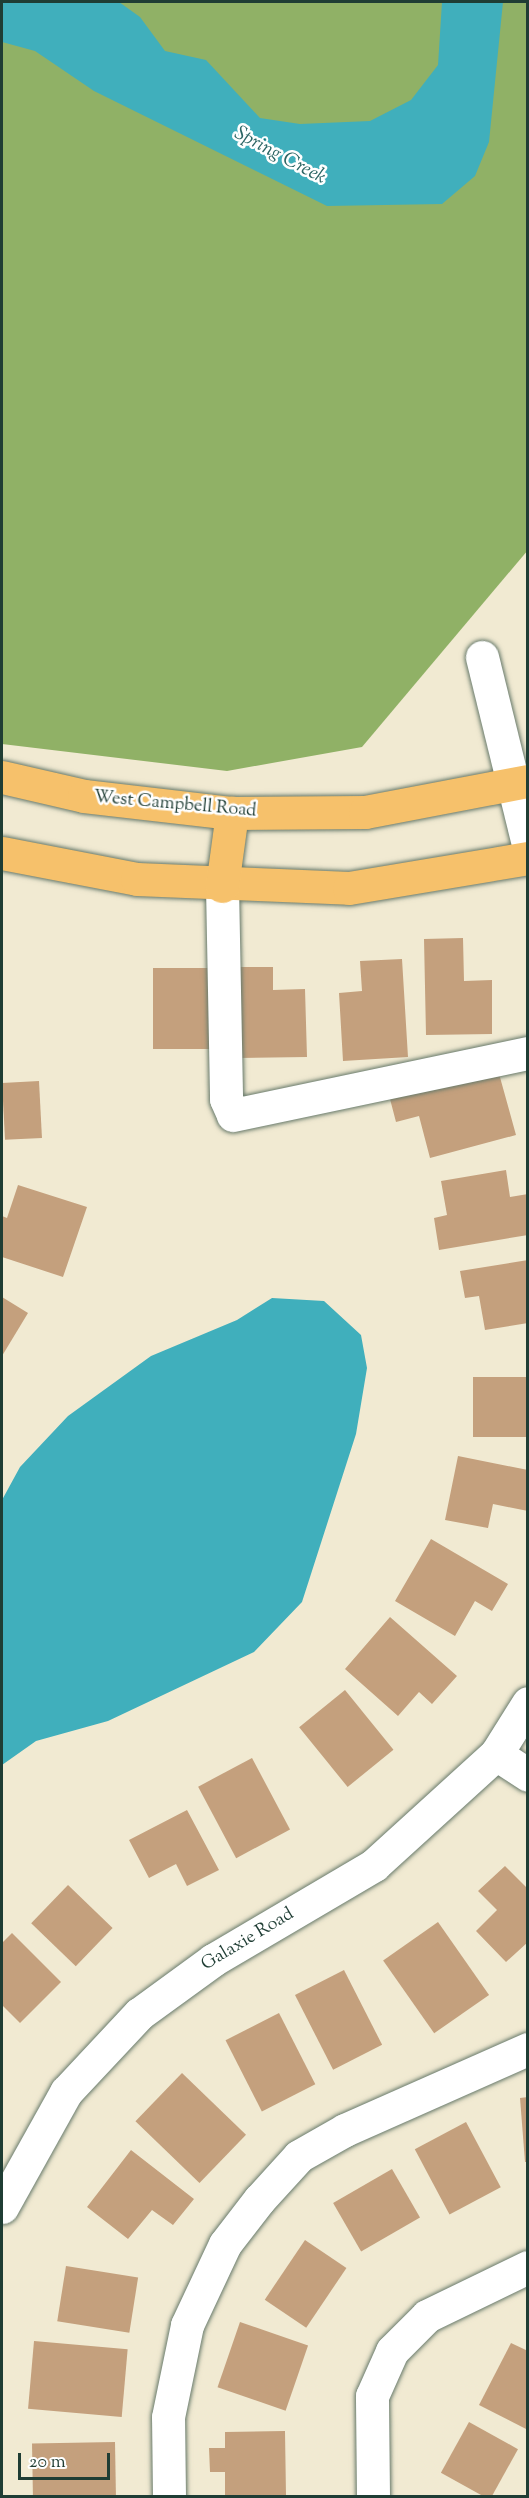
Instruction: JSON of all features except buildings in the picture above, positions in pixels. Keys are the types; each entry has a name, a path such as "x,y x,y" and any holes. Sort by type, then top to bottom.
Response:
{"main road":[{"name":"West Campbell Road","path":"2,777 84,796 232,813 365,812 521,782"},
{"path":"222,886 232,813"},
{"path":"2,853 63,868 222,886 349,888 528,858"}],"street":[{"path":"482,657 521,782 528,844"},
{"path":"222,886 225,1099 234,1115 528,1053"},
{"name":"Galaxie Road","path":"2,2207 66,2092 139,2014 213,1960 374,1865 496,1754 528,1703"},
{"path":"496,1754 528,1775"},
{"path":"169,2496 168,2417 187,2325 225,2244 259,2200 299,2156 345,2130 528,2049"},
{"path":"373,2496 372,2396 392,2351 427,2316 528,2267"}],"green space":[{"path":"2,2 527,2 528,550 362,747 227,771 2,744"}],"water":[{"name":"Spring Creek","path":"2,2 119,2 140,17 165,51 206,60 260,118 300,124 370,121 411,100 438,65 442,2 503,2 489,142 475,176 442,204 327,206 94,91 35,51 2,42"},
{"path":"272,1298 324,1301 361,1335 367,1368 356,1434 302,1602 254,1652 108,1721 36,1741 2,1765 2,1500 20,1467 68,1416 151,1356 237,1320"}]}
